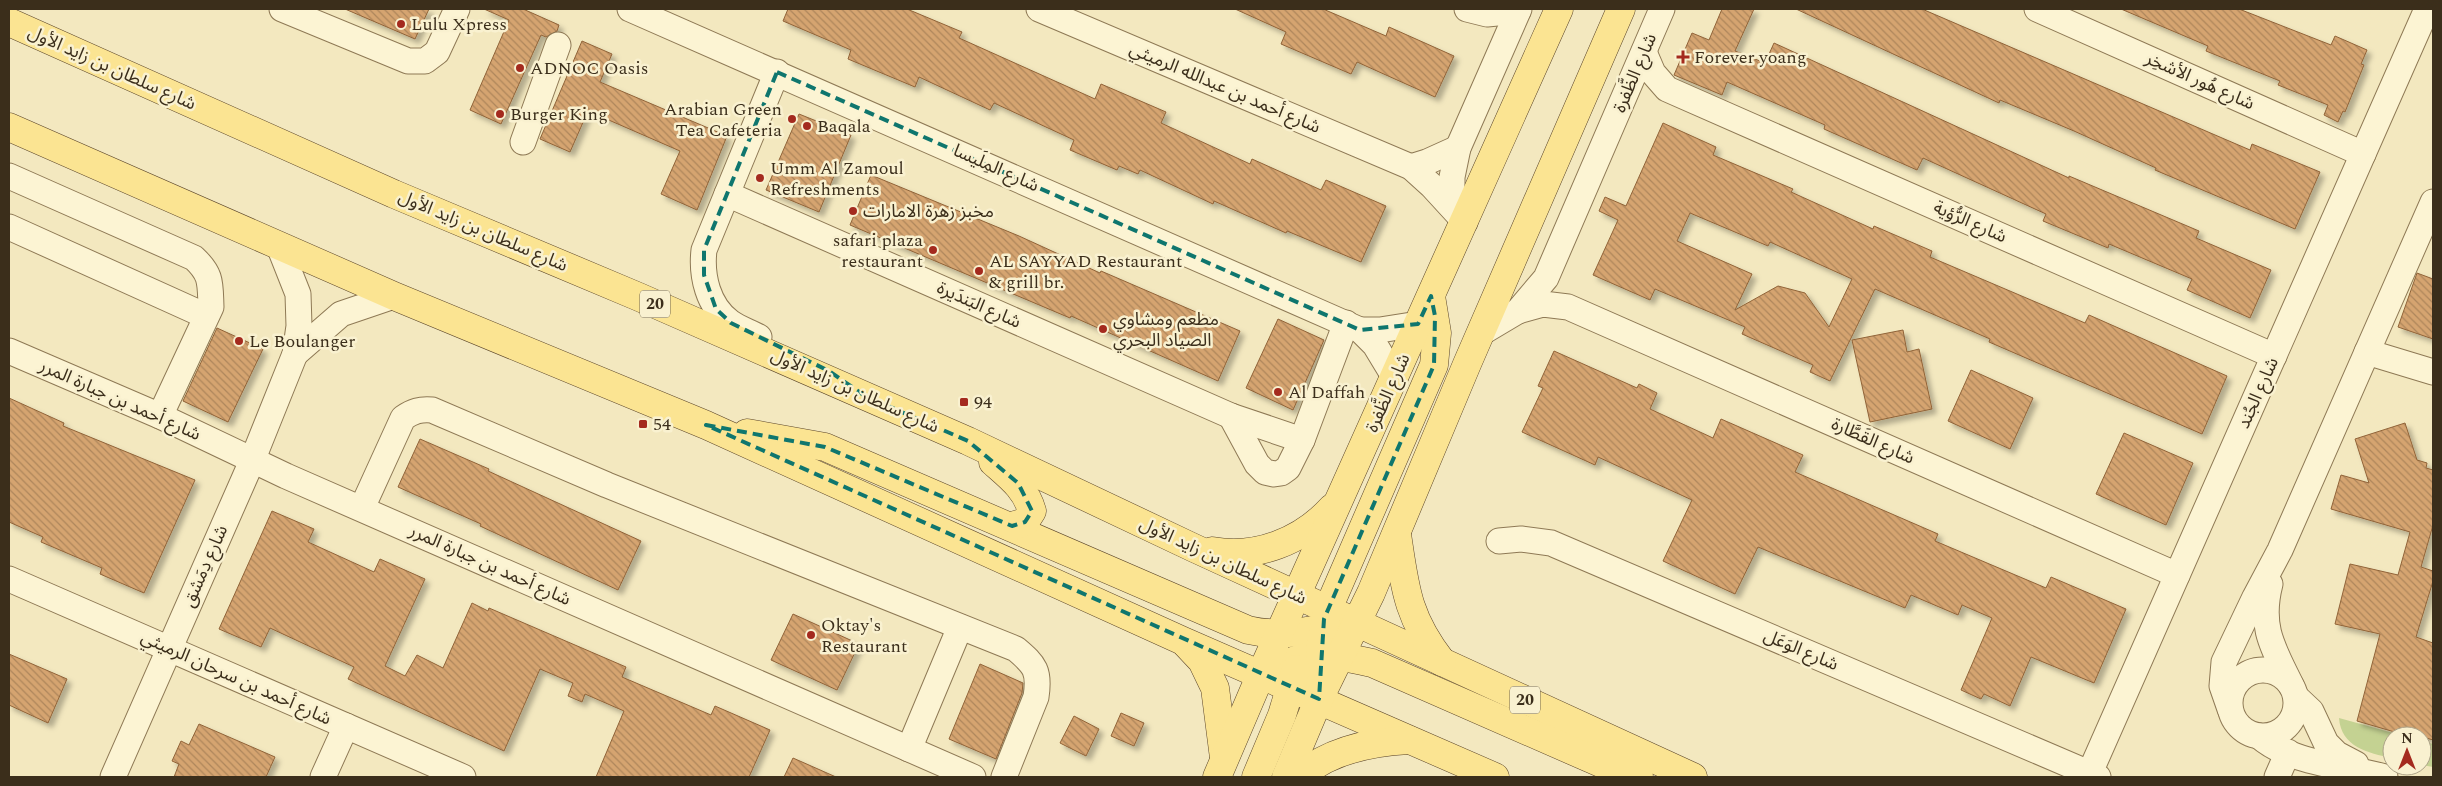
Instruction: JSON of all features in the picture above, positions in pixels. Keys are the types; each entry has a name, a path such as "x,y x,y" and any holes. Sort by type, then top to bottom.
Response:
{"main road":[{"name":"شارع الظَّفرة","path":"1286,777 1319,699 1312,639 1298,596 1338,501 1431,296 1458,214 1559,9"},
{"name":"شارع الظَّفرة","path":"1220,770 1261,674 1312,639 1358,622 1622,9"},
{"name":"شارع سلطان بن زايد الأول","path":"15,20 394,194 648,301 968,441 1298,596 1312,639 1358,622 1693,777"},
{"path":"9,127 394,296 706,425 1183,641 1495,777"},
{"path":"1256,777 1282,715 1291,687 1434,365 1437,333 1431,296"},
{"path":"706,425 825,447 1012,526 1248,630 1312,639 1372,663 1604,773 1639,777"},
{"path":"968,441 1018,483 1029,499 1032,511 1025,522 1012,526"},
{"path":"1194,548 1224,554 1254,552 1282,544 1304,533 1322,519 1338,501"},
{"path":"1397,534 1408,601 1414,620 1426,642 1442,662"},
{"path":"1183,641 1202,661 1215,688 1220,770"},
{"path":"1299,777 1335,755 1359,746 1409,740"}],"street":[{"path":"282,9 408,61 425,61 437,52 457,9"},
{"name":"شارع المِلَيسا","path":"630,9 777,72 1353,327 1375,345 1395,378"},
{"name":"شارع أحمد بن عبدالله الرميثي","path":"1039,9 1411,167 1458,214"},
{"name":"شارع الظَّفرة","path":"1481,333 1518,311 1539,289 1557,253 1662,9"},
{"name":"شارع هُور الأشخِر","path":"2037,9 2363,154"},
{"name":"شارع الجُند","path":"2092,776 2177,575 2427,9"},
{"path":"1458,214 1452,177 1458,148 1518,10"},
{"path":"1472,11 1497,15 1518,10"},
{"path":"1472,11 1493,39 1497,59"},
{"path":"523,142 558,45"},
{"name":"شارع الرُّؤية","path":"1644,52 1653,73 1667,88 2274,356"},
{"path":"777,72 704,250 703,261 708,291 716,309 731,323 829,371 866,396"},
{"path":"1624,100 1667,88"},
{"path":"1411,167 1458,148"},
{"path":"9,176 194,258 206,269 210,287 211,307 160,416"},
{"name":"شارع البَندَيرة","path":"727,194 1231,416 1302,440"},
{"path":"2382,776 2359,773 2288,752 2272,746 2259,736 2241,727 2234,719 2222,686 2224,662 2254,597 2280,550 2367,352 2423,253 2433,202"},
{"path":"9,227 206,316"},
{"name":"شارع دِمَشق","path":"113,777 252,461 295,354 299,326 298,294 279,246"},
{"path":"1557,253 1558,281 1568,307"},
{"name":"شارع دِمَشق","path":"295,354 341,314 394,296"},
{"name":"شارع القَطَّارة","path":"1518,311 1543,304 1568,307 2177,575"},
{"name":"شارع المِلَيسا","path":"1353,327 1390,330 1418,324"},
{"path":"1231,416 1258,464 1266,472 1281,473 1288,468 1353,327"},
{"name":"شارع أحمد بن جبارة المرر","path":"9,351 160,416 252,461 881,739 973,777"},
{"path":"2367,352 2433,372"},
{"path":"362,508 404,418 411,412 421,409 432,410 607,485 1016,649 1030,660 1037,670 1038,683 1036,696 1004,777"},
{"name":"شارع الوَعَل","path":"1499,541 1522,538 1551,543 2092,776"},
{"path":"2259,736 2280,732 2288,725 2296,707 2294,692 2273,647 2266,626 2266,602 2280,550"},
{"name":"شارع أحمد بن سرحان الرميثي","path":"9,579 463,777"},
{"path":"909,749 960,627"},
{"path":"2230,709 2232,689 2246,674 2256,670 2272,671 2286,678 2294,692 2311,712 2321,736 2331,748 2382,776"},
{"path":"323,777 346,726"},
{"path":"2277,777 2288,752"}],"highlighted area":[{"path":"777,72 1360,330 1418,324 1431,296 1435,316 1434,365 1324,619 1319,699 706,425 825,447 1012,526 1025,522 1032,511 1018,483 968,441 865,396 829,371 731,323 716,309 704,275 704,250"}],"green space":[{"path":"2339,718 2382,730 2382,756 2357,747 2350,742 2341,728"},
{"path":"2432,744 2433,744 2432,767"}],"building":[{"name":"Lulu Xpress","path":"345,9 429,9 415,39"},
{"path":"484,9 523,9 559,25 557,31 546,37 541,35 501,124 470,110 509,20"},
{"path":"788,9 907,9 962,32 959,38 1095,99 1101,84 1166,112 1161,123 1250,164 1252,159 1321,190 1326,180 1386,206 1361,262 1287,231 1286,233 1214,201 1213,204 1140,170 1138,174 1119,166 1117,170 1070,150 1074,140 994,103 990,110 919,77 915,87 848,59 851,50 783,21"},
{"path":"1235,9 1323,9 1386,36 1389,27 1454,56 1435,97 1357,62 1351,74 1281,44 1286,32"},
{"path":"1722,9 1754,9 1735,51 1765,63 1774,43 2069,178 2069,176 2199,231 2196,238 2271,270 2250,318 2187,290 2192,279 2109,244 2108,248 2043,221 2046,214 1923,158 1917,170 1824,129 1825,125 1727,82 1722,95 1674,75 1692,33 1709,40"},
{"path":"1796,9 1922,9 2250,150 2252,144 2320,172 2295,229 2155,170 2156,168 2074,131 2000,100 1999,103"},
{"path":"2121,9 2239,9 2331,45 2335,36 2367,50 2361,64 2364,65 2345,112 2343,111 2338,122 2324,115 2328,105 2278,85 2280,81 2206,51 2208,46"},
{"path":"582,41 612,54 600,82 727,136 697,210 661,194 680,151 588,111 570,152 540,139"},
{"path":"799,114 851,135 819,212 766,190"},
{"path":"1663,123 1716,147 1713,155 1793,189 1791,192 1873,229 1874,226 1932,251 1930,257 2085,323 2089,315 2227,376 2202,434 1989,342 1990,339 1875,289 1830,381 1810,372 1813,365 1742,334 1745,327 1655,289 1650,300 1593,275 1618,220 1599,211 1605,197 1626,206","holes":["1690,213 1768,246 1770,242 1852,279 1829,327 1805,293 1778,286 1735,310 1752,274 1677,241"]},
{"path":"871,175 1240,331 1218,381 1071,316 1070,318 850,225"},
{"path":"2417,273 2433,279 2433,339 2398,327"},
{"path":"1278,319 1324,340 1293,410 1246,388"},
{"path":"217,328 263,349 228,422 183,401"},
{"path":"1903,330 1907,352 1919,349 1932,409 1870,422 1852,340"},
{"path":"1554,351 1637,388 1639,384 1657,393 1650,409 1713,438 1721,419 1803,455 1795,472 1938,534 1935,541 2046,588 2051,577 2126,609 2094,683 2031,657 2010,706 1984,694 1981,699 1961,690 1992,618 1962,605 1958,615 1911,595 1905,608 1758,547 1735,594 1663,561 1692,500 1598,457 1595,465 1522,432 1543,388 1538,386"},
{"path":"1971,370 2033,398 2010,449 1948,421"},
{"path":"9,398 64,423 63,426 195,480 144,593 100,574 102,568 41,542 43,537 9,522"},
{"path":"2405,423 2417,460 2427,463 2426,468 2433,470 2433,525 2421,567 2433,571 2433,581 2416,637 2433,643 2433,740 2432,726 2382,726 2382,728 2357,721 2380,634 2335,624 2350,564 2398,575 2410,532 2331,509 2341,475 2369,483 2355,439"},
{"path":"2124,433 2193,463 2166,525 2096,494"},
{"path":"420,439 489,469 488,471 641,541 618,590 480,526 481,524 398,487"},
{"path":"272,511 314,529 308,542 374,572 380,559 425,579 385,666 405,676 417,655 443,668 472,603 488,611 489,608 626,667 622,677 711,715 715,706 770,730 749,777 596,777 624,711 585,694 582,702 568,696 573,683 540,669 504,751 348,679 354,667 270,628 261,647 219,629"},
{"path":"793,614 859,644 837,690 771,660"},
{"path":"9,654 67,679 48,723 9,705"},
{"path":"980,664 1023,683 1022,693 996,759 949,739"},
{"path":"1121,713 1144,723 1134,746 1111,736"},
{"path":"1074,716 1099,729 1086,756 1060,743"},
{"path":"199,724 275,757 266,777 174,777 179,764 172,761 181,741 189,745"},
{"path":"793,758 836,777 784,777"}],"place":[{"name":"Lulu Xpress","path":"401,24"},
{"name":"Forever yoang","path":"1683,57"},
{"name":"ADNOC Oasis","path":"520,68"},
{"name":"Burger King","path":"500,114"},
{"name":"Arabian Green Tea Cafeteria","path":"792,119"},
{"name":"Baqala","path":"807,126"},
{"name":"Umm Al Zamoul Refreshments","path":"760,178"},
{"name":"مخبز زهرة الامارات","path":"853,211"},
{"name":"safari plaza restaurant","path":"933,250"},
{"name":"AL SAYYAD Restaurant & grill br.","path":"979,271"},
{"name":"مطعم ومشاوي الصياد البحري","path":"1103,329"},
{"name":"Le Boulanger","path":"239,341"},
{"name":"Al Daffah","path":"1278,392"},
{"name":"94","path":"964,402"},
{"name":"54","path":"643,424"},
{"name":"Oktay's Restaurant","path":"811,635"}]}
